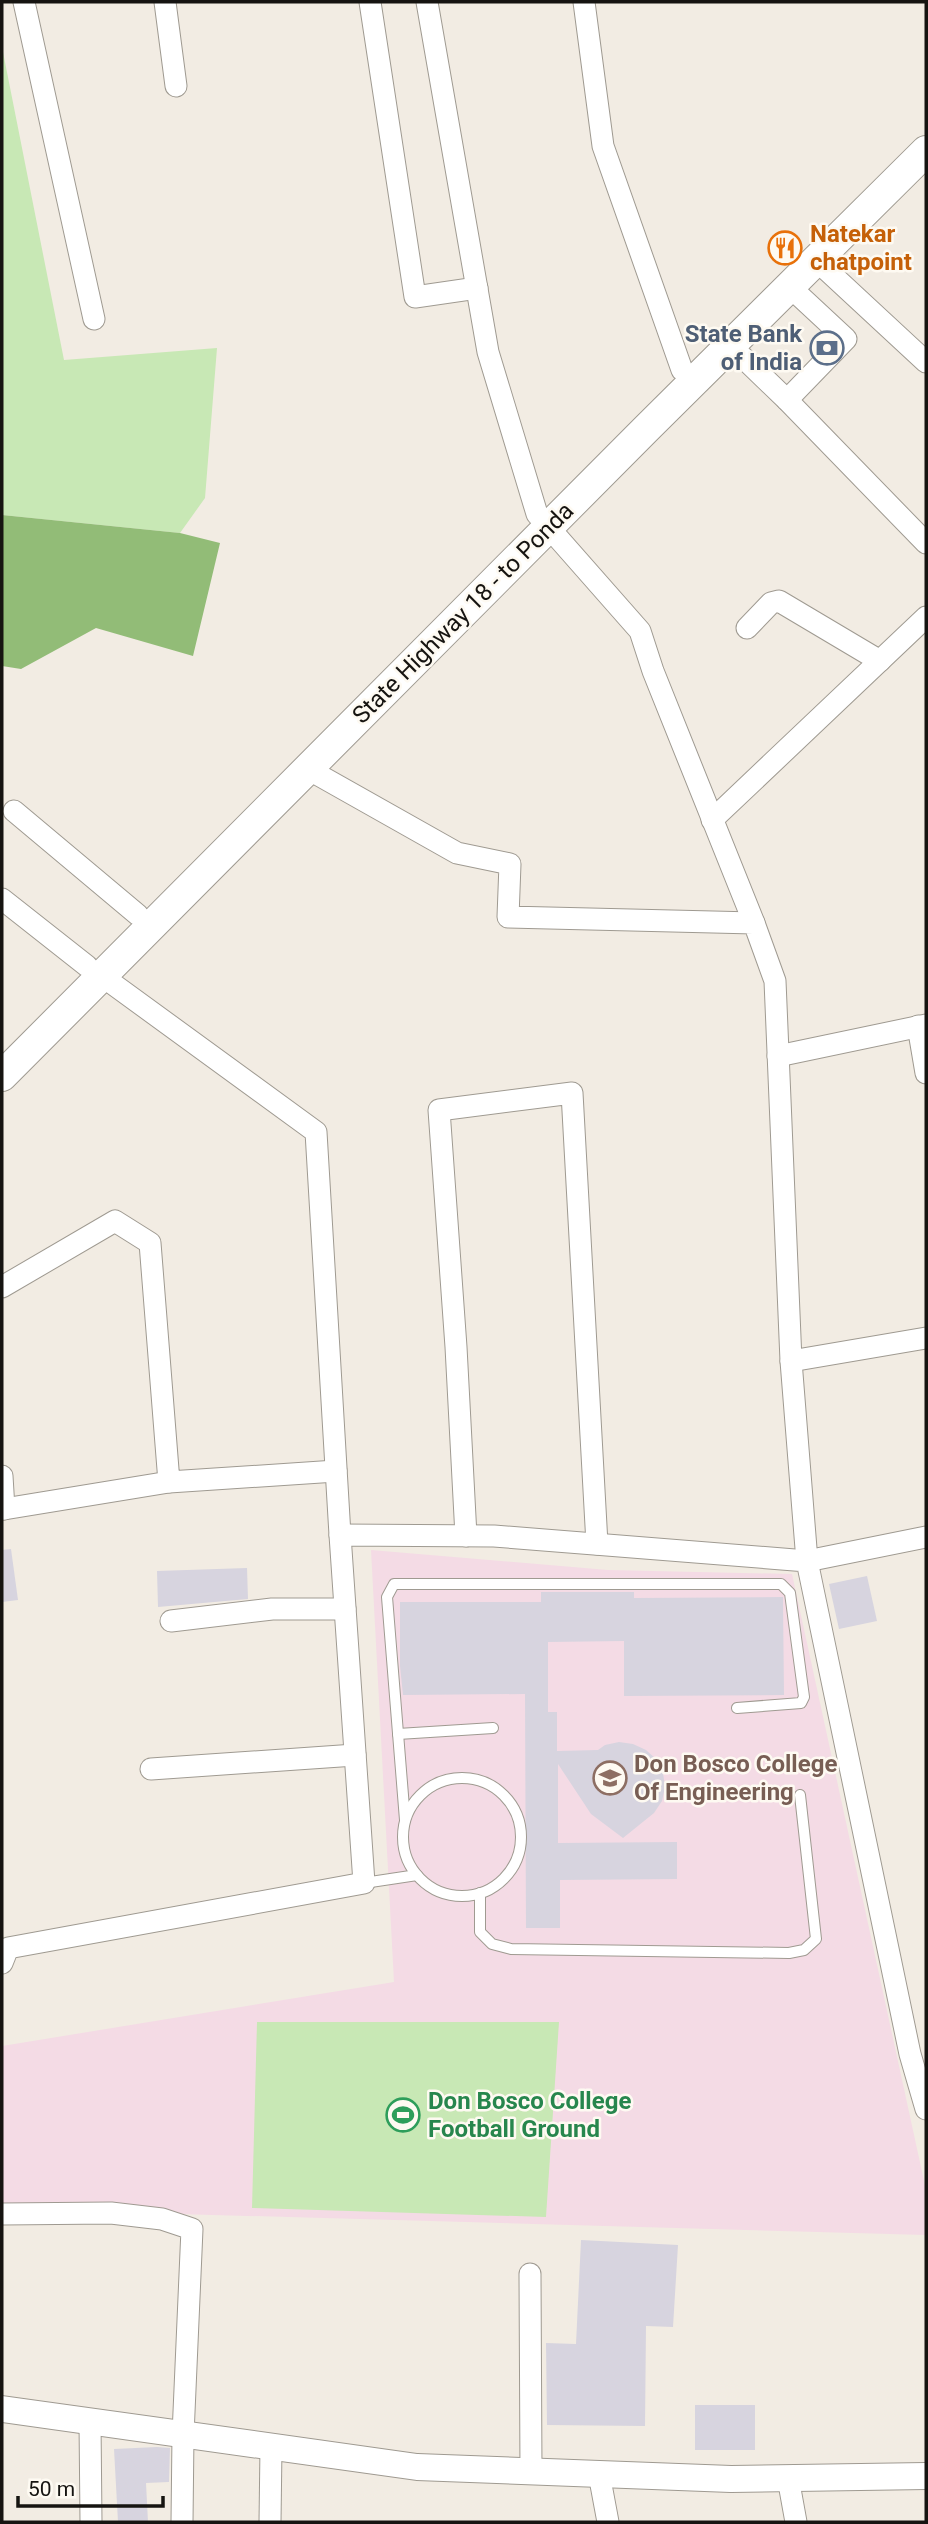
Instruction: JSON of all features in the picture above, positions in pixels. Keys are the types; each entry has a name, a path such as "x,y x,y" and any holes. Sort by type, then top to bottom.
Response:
{"main road":[{"name":"State Highway 18 - to Ponda","path":"2,1052 94,971 308,769 682,370 926,128"},
{"name":"State Highway 18 - to Ponda","path":"2,1076 94,971 138,915 544,520 730,345 926,151"}],"street":[{"path":"24,2 94,320"},
{"path":"165,2 176,86"},
{"path":"370,2 415,297 477,288"},
{"path":"427,2 488,352 544,520 640,631 775,981 791,1361 807,1561 918,2052 926,2109"},
{"path":"584,2 603,146 682,370"},
{"path":"816,260 926,362"},
{"path":"787,400 846,339 789,286"},
{"path":"730,345 926,543"},
{"path":"747,628 771,603 779,601 880,661"},
{"path":"712,820 926,617"},
{"path":"308,769 457,853 510,864 508,917 754,923"},
{"path":"14,811 138,915"},
{"path":"2,899 94,971 316,1132 364,1883 8,1948 2,1963"},
{"path":"778,1056 922,1026 926,1073"},
{"path":"466,1536 439,1110 572,1093 597,1544"},
{"path":"2,1287 115,1221 150,1243 169,1482"},
{"path":"791,1361 926,1338"},
{"path":"2,1476 3,1509 169,1482 336,1471"},
{"path":"340,1535 466,1536 807,1561 926,1537"},
{"path":"171,1621 272,1609 345,1609"},
{"path":"151,1769 355,1755"},
{"path":"2,2214 111,2214 162,2219 192,2229 182,2522"},
{"path":"530,2274 531,2472"},
{"path":"2,2409 417,2467 732,2479 926,2476"},
{"path":"90,2422 91,2522"},
{"path":"270,2522 271,2447"},
{"path":"599,2474 608,2522"},
{"path":"788,2478 796,2522"}],"lane":[{"path":"405,1820 414,1802 428,1788 446,1780 465,1778 484,1782 501,1792 514,1807 521,1825 522,1845 516,1863 505,1879 488,1890 470,1896 450,1895 432,1888 417,1875 407,1858 402,1839 405,1820 387,1597 394,1584 781,1584 790,1593 804,1696 801,1703 737,1708"},
{"path":"398,1734 493,1728"},
{"path":"480,1893 480,1932 492,1944 511,1949 789,1953 803,1950 816,1939 800,1795"},
{"path":"364,1883 417,1875"}],"shaded area":[{"name":"Don Bosco College Of Engineering","path":"371,1550 608,1570 792,1574 926,2190 926,2235 2,2209 2,2046 394,1982"}],"green space":[{"path":"2,47 64,360 217,348 205,498 180,533 2,515"},
{"path":"2,515 180,533 220,543 193,656 96,628 21,669 2,666"},
{"name":"Don Bosco College Football Ground","path":"257,2022 559,2022 546,2217 252,2208"}],"building":[{"path":"11,1549 18,1600 2,1602 2,1550"},
{"path":"247,1568 248,1599 158,1607 157,1571"},
{"path":"867,1576 877,1621 839,1629 829,1584"},
{"path":"541,1592 634,1592 634,1598 783,1597 784,1695 624,1696 624,1641 548,1642 548,1712 557,1712 557,1751 598,1750 605,1745 619,1742 633,1744 646,1750 657,1760 665,1787 662,1801 654,1813 623,1838 591,1814 558,1764 558,1843 677,1842 677,1879 560,1880 560,1928 526,1928 525,1694 403,1695 400,1666 400,1602 541,1602"},
{"path":"581,2240 678,2245 673,2327 646,2326 645,2426 547,2425 546,2343 576,2344"},
{"path":"695,2405 755,2405 755,2450 695,2450"},
{"path":"170,2448 169,2482 146,2483 148,2522 118,2522 114,2449"}],"place":[{"name":"Natekar chatpoint","path":"785,248"},
{"name":"State Bank of India","path":"827,348"},
{"name":"Don Bosco College Of Engineering","path":"610,1778"},
{"name":"Don Bosco College Football Ground","path":"403,2115"}]}
